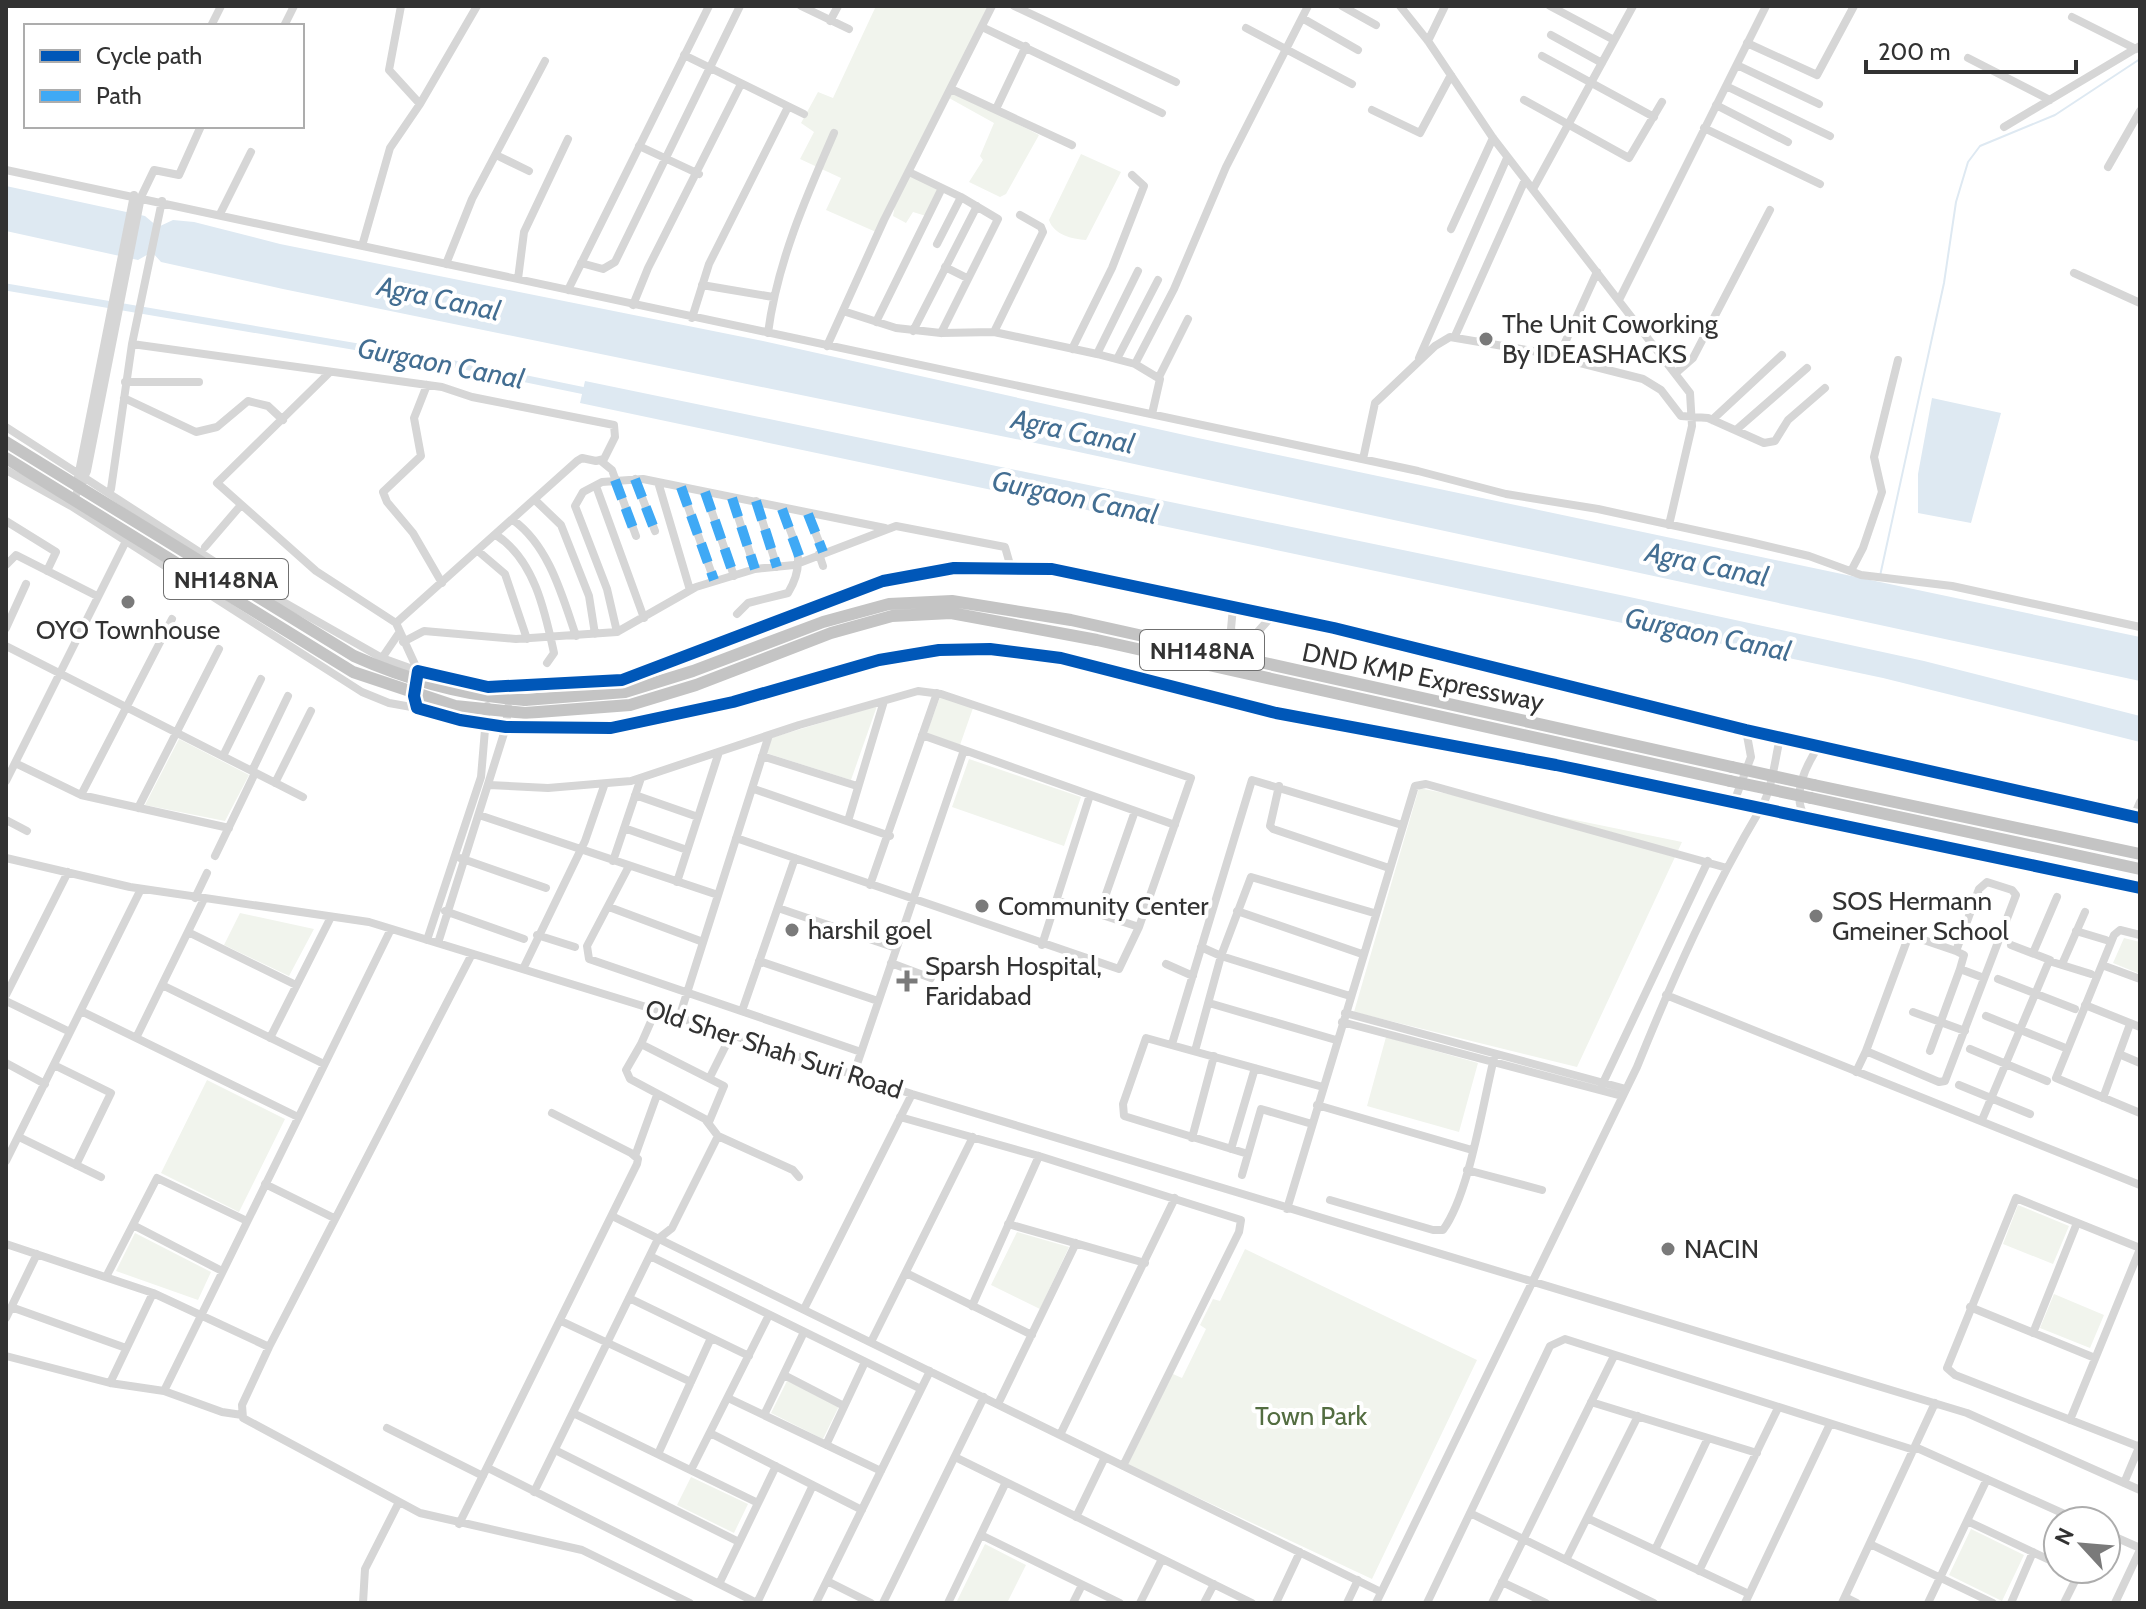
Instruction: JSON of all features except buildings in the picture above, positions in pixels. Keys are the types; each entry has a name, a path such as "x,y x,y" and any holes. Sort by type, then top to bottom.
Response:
{"highway":[{"name":"DND KMP Expressway","path":"6,442 343,651 394,674 525,707 625,692 693,671 823,622 889,604 920,600 980,603 1233,657 1731,774"},
{"name":"DND KMP Expressway","path":"6,458 353,672 455,706 630,705 696,685 831,633 892,616 951,613 1097,640 1731,774 2140,869"},
{"path":"1233,657 1236,639"},
{"name":"DND KMP Expressway","path":"1813,792 2140,854"}],"street":[{"path":"212,24 221,6"},
{"path":"285,24 294,6"},
{"path":"401,6 389,70 420,104"},
{"path":"362,246 390,148 420,104 477,6"},
{"path":"568,290 709,6"},
{"path":"581,263 603,269 615,262 663,158 740,6"},
{"path":"801,6 849,29"},
{"path":"830,21 838,6"},
{"path":"827,346 992,6"},
{"path":"1014,6 1176,82"},
{"path":"1135,364 1174,289 1226,167 1308,6"},
{"path":"1342,6 1376,25"},
{"path":"1400,6 1428,41 1507,158 1677,372 1690,393 1693,422 1669,525"},
{"path":"1428,41 1445,6"},
{"path":"1533,189 1633,6"},
{"path":"1619,300 1766,6"},
{"path":"1747,43 1817,75 1854,6"},
{"path":"1553,7 1614,40"},
{"path":"2072,17 2138,47"},
{"path":"1302,18 1358,50"},
{"path":"982,27 1162,113"},
{"path":"1246,28 1352,84"},
{"path":"1551,35 1602,63"},
{"path":"996,109 1026,46"},
{"path":"2004,127 2138,47"},
{"path":"684,55 804,114"},
{"path":"1542,56 1654,117"},
{"path":"1968,58 2050,100"},
{"path":"446,264 472,199 545,61"},
{"path":"1737,65 1819,104"},
{"path":"1372,110 1420,133 1451,75"},
{"path":"633,305 648,268 699,174 741,84"},
{"path":"1726,86 1830,136"},
{"path":"951,89 1072,145"},
{"path":"1524,100 1631,158 1662,102"},
{"path":"1716,105 1788,142"},
{"path":"692,318 715,251 788,107"},
{"path":"2108,167 2140,111"},
{"path":"71,506 81,479 138,196 154,170 179,175 200,128"},
{"path":"1704,128 1820,184"},
{"path":"768,333 773,297 807,196 834,133"},
{"path":"1451,229 1493,138"},
{"path":"518,279 524,232 568,139"},
{"path":"639,146 699,174"},
{"path":"220,214 251,152"},
{"path":"496,155 529,171"},
{"path":"1416,365 1507,158"},
{"path":"6,170 1363,459 1506,494 1576,504 1809,556 1861,575 1952,586 2140,627"},
{"path":"909,172 998,219 941,333"},
{"path":"1072,349 1112,268 1144,186 1132,175"},
{"path":"1455,336 1525,180"},
{"path":"876,322 942,188"},
{"path":"937,244 961,197"},
{"path":"111,489 134,331 162,201"},
{"path":"913,331 977,206"},
{"path":"1677,372 1693,358 1770,210"},
{"path":"994,332 1043,232 1041,227 1020,215"},
{"path":"945,267 967,278"},
{"path":"1097,354 1138,271"},
{"path":"1558,358 1597,272"},
{"path":"2074,273 2140,303"},
{"path":"1117,359 1158,280"},
{"path":"702,285 773,297"},
{"path":"843,311 913,331 994,332 1117,359 1135,364 1159,377"},
{"path":"1152,414 1161,384 1159,377 1188,319"},
{"path":"1363,459 1375,403 1435,346 1455,336 1558,358 1653,384 1679,415 1693,422 1712,420 1772,443 1788,420 1825,388"},
{"path":"132,344 427,385 608,422 617,429 601,461"},
{"path":"1712,420 1782,355"},
{"path":"1851,571 1863,548 1882,492 1874,457 1898,360"},
{"path":"1736,430 1807,368"},
{"path":"330,372 217,482 316,571 396,623 418,671 414,696 417,708"},
{"path":"125,382 199,382"},
{"path":"427,385 414,418 421,456 383,492 392,510 413,533 442,583"},
{"path":"124,398 196,432 217,427 248,401 268,406 283,420"},
{"path":"6,427 81,479 232,573 382,658 418,671 488,687 622,680 883,581 954,568 1052,569 1349,632 1780,738 2137,817 2140,802"},
{"path":"396,623 402,614 442,583 582,458 601,461 612,470 636,536"},
{"path":"6,470 71,506 362,692 389,703 487,724 611,728 650,722 879,660 939,650 990,649 1061,658 1276,713 1734,802 2140,888"},
{"path":"635,479 655,531"},
{"path":"617,632 607,589 575,506 583,492 615,480 658,482 808,514 1005,547 1011,568"},
{"path":"658,482 690,590"},
{"path":"596,486 644,618"},
{"path":"681,487 714,580"},
{"path":"705,492 734,576"},
{"path":"732,498 755,569"},
{"path":"535,500 561,525 589,596 595,634"},
{"path":"756,501 777,567"},
{"path":"205,547 241,505"},
{"path":"737,614 748,603 788,593 801,561 782,509"},
{"path":"808,514 823,566"},
{"path":"513,520 535,538 561,592 576,636"},
{"path":"6,521 56,552 47,571"},
{"path":"382,658 401,638 424,631 527,639 617,632 690,590 714,580 801,561 886,528"},
{"path":"496,535 512,545 528,568 551,637 554,653 547,663"},
{"path":"6,781 126,541"},
{"path":"478,551 505,574 527,639"},
{"path":"6,565 12,555 97,596"},
{"path":"6,628 26,584"},
{"path":"1233,607 1231,629 1236,639 1254,636 1271,617"},
{"path":"81,795 172,619"},
{"path":"6,646 303,797"},
{"path":"138,808 219,649"},
{"path":"223,756 261,679"},
{"path":"438,943 481,777 488,687"},
{"path":"427,940 489,785 506,727 510,687"},
{"path":"489,785 548,788 604,786 641,778 769,735 918,691 937,693 1191,778 1139,927 1119,969 736,838"},
{"path":"870,885 890,836 937,693"},
{"path":"215,856 288,696"},
{"path":"848,821 884,701"},
{"path":"275,783 311,711"},
{"path":"1734,802 1751,757 1746,730"},
{"path":"679,1018 769,735"},
{"path":"922,735 1175,825"},
{"path":"1376,1603 1624,1092 1727,868 1762,808 1780,738"},
{"path":"1805,817 1800,809 1800,790 1807,763 1819,746"},
{"path":"853,1076 964,750"},
{"path":"677,882 719,752"},
{"path":"762,756 857,786"},
{"path":"15,763 81,795 229,828"},
{"path":"613,861 641,778"},
{"path":"1172,1044 1249,784 1257,779 1402,825"},
{"path":"1287,1209 1413,789 1426,784 1727,868"},
{"path":"523,969 580,850 604,786"},
{"path":"1279,786 1270,826 1273,829 1389,868"},
{"path":"754,789 890,836"},
{"path":"635,795 698,817"},
{"path":"1042,945 1090,795"},
{"path":"1099,914 1135,811"},
{"path":"479,815 718,895"},
{"path":"6,820 27,831"},
{"path":"624,828 687,850"},
{"name":"Old Sher Shah Suri Road","path":"6,858 141,889 391,929 656,1010 853,1076 1967,1413 2140,1490"},
{"path":"460,858 546,888"},
{"path":"742,1011 795,858"},
{"path":"1602,1086 1708,861"},
{"path":"629,866 587,946 589,959 861,1052"},
{"path":"6,995 68,872"},
{"path":"136,1038 188,932 207,873"},
{"path":"1195,1051 1221,956 1251,877 1374,913"},
{"path":"1866,1051 1942,1082 1965,1031 2015,897 2014,891 1987,882 1981,885 1956,951"},
{"path":"6,1161 141,889"},
{"path":"2033,953 2057,897"},
{"path":"1056,900 1139,927"},
{"path":"609,907 703,942"},
{"path":"778,908 896,948"},
{"path":"438,909 524,939"},
{"path":"1237,911 1362,954"},
{"path":"2063,962 2085,912"},
{"path":"270,1038 331,917"},
{"path":"164,1391 391,929"},
{"path":"2076,931 2106,940"},
{"path":"2140,935 2117,931 2056,1080 2140,1113"},
{"path":"188,932 296,985"},
{"path":"537,935 575,947"},
{"path":"1856,1072 1909,935 1964,955 1930,1051"},
{"path":"2011,945 2091,974"},
{"path":"1201,947 1350,996"},
{"path":"472,954 269,1347 242,1405 242,1415 247,1422 398,1504 459,1524 582,1550 690,1603"},
{"path":"1982,1120 2050,960"},
{"path":"759,961 878,1001"},
{"path":"891,963 931,978"},
{"path":"1166,964 1193,976"},
{"path":"2102,965 2140,979"},
{"path":"1960,969 1984,978"},
{"path":"1998,979 2075,1009"},
{"path":"162,985 324,1064"},
{"path":"1666,995 2140,1185"},
{"path":"6,1001 70,1032"},
{"path":"1209,1003 1336,1040"},
{"path":"2085,1005 2140,1027"},
{"path":"656,1010 641,1044 632,1056 626,1075 709,1122 718,1136 793,1170 799,1177"},
{"path":"81,1011 298,1117"},
{"path":"1913,1012 1965,1031"},
{"path":"1986,1016 2063,1047"},
{"path":"1344,1017 1624,1092"},
{"path":"2103,1098 2130,1024"},
{"path":"710,1077 731,1035"},
{"path":"1248,1154 1129,1119 1122,1112 1141,1044 1151,1037 1323,1087"},
{"path":"641,1044 724,1086 709,1122"},
{"path":"1970,1049 2047,1081"},
{"path":"2119,1054 2140,1063"},
{"path":"1192,1138 1214,1056"},
{"path":"1330,1200 1433,1230 1443,1230 1450,1221 1467,1170 1494,1058"},
{"path":"6,1063 45,1084"},
{"path":"54,1065 111,1093 76,1165"},
{"path":"1231,1149 1255,1068"},
{"path":"1959,1085 2030,1114"},
{"path":"804,1309 912,1094"},
{"path":"459,1524 637,1164 635,1156 657,1095"},
{"path":"1317,1105 1472,1150"},
{"path":"1242,1175 1261,1109 1312,1124"},
{"path":"552,1113 635,1156"},
{"path":"900,1117 1237,1217 1242,1224 1123,1466"},
{"path":"534,1492 658,1239 672,1228 718,1136"},
{"path":"19,1137 101,1177"},
{"path":"871,1342 973,1137"},
{"path":"972,1306 1039,1156"},
{"path":"1467,1170 1542,1190"},
{"path":"106,1277 158,1177 247,1221"},
{"path":"265,1184 334,1218"},
{"path":"1060,1435 1175,1198"},
{"path":"2070,1420 2140,1249 2014,1200 1947,1368 1955,1375 2070,1420 2140,1446 2124,1483"},
{"path":"612,1216 1381,1592"},
{"path":"2033,1333 2077,1223"},
{"path":"1008,1224 1145,1263"},
{"path":"133,1225 222,1271"},
{"path":"998,1404 1076,1243"},
{"path":"6,1244 153,1293 269,1347"},
{"path":"6,1318 37,1254"},
{"path":"650,1256 921,1389"},
{"path":"906,1273 1032,1335"},
{"path":"110,1383 153,1293"},
{"path":"629,1298 749,1356"},
{"path":"11,1307 126,1348"},
{"path":"1970,1307 2095,1358"},
{"path":"691,1470 769,1315"},
{"path":"561,1321 691,1382"},
{"path":"764,1415 804,1332"},
{"path":"658,1454 711,1338"},
{"path":"1427,1603 1550,1346 1565,1339 1914,1448 2045,1505"},
{"path":"6,1356 110,1383 164,1391 222,1412 242,1415"},
{"path":"1492,1603 1614,1356"},
{"path":"826,1445 865,1362"},
{"path":"816,1603 930,1371"},
{"path":"784,1375 844,1406"},
{"path":"883,1603 984,1397"},
{"path":"728,1398 881,1471"},
{"path":"1591,1402 1757,1453"},
{"path":"1857,1603 1843,1600 1935,1403"},
{"path":"1699,1571 1778,1408"},
{"path":"573,1413 758,1503"},
{"path":"1566,1560 1638,1416"},
{"path":"1587,1518 1699,1571 1747,1599 1830,1424"},
{"path":"387,1428 534,1492 757,1603 813,1485"},
{"path":"710,1433 862,1510"},
{"path":"1655,1550 1708,1438"},
{"path":"555,1450 739,1542"},
{"path":"955,1457 1252,1603"},
{"path":"1076,1517 1105,1457"},
{"path":"719,1584 776,1466"},
{"path":"1928,1603 1987,1479"},
{"path":"948,1603 1006,1482"},
{"path":"363,1603 365,1569 398,1504"},
{"path":"1470,1513 1654,1603"},
{"path":"1967,1521 2042,1556"},
{"path":"981,1535 1120,1603"},
{"path":"1870,1544 1993,1603"},
{"path":"2115,1603 2140,1549"},
{"path":"1276,1603 1300,1552"},
{"path":"2011,1603 2033,1552"},
{"path":"1140,1603 1162,1559"},
{"path":"1347,1603 1358,1580"},
{"path":"827,1581 871,1603"},
{"path":"1502,1582 1546,1603"},
{"path":"1204,1603 1214,1584"},
{"path":"1073,1603 1082,1585"}],"green space":[{"path":"876,6 990,6 876,232 826,210 841,178 800,159 814,132 801,123 818,92 833,98"},
{"path":"954,91 1039,135 1006,194 1000,197 969,182 983,160 980,156 994,123 949,98"},
{"path":"1081,154 1121,172 1086,240 1059,233 1049,220"},
{"path":"911,174 942,189 926,216 913,212 906,223 893,216 896,199"},
{"path":"940,697 973,708 960,745 927,733"},
{"path":"877,706 851,780 766,753 771,738"},
{"path":"179,739 249,775 225,821 145,805"},
{"path":"969,759 1081,797 1064,846 952,807"},
{"path":"1419,788 1682,842 1577,1067 1354,1012"},
{"path":"240,913 314,929 289,976 224,945"},
{"path":"2124,938 2140,942 2140,974 2113,963"},
{"path":"1386,1037 1478,1063 1459,1132 1367,1106"},
{"path":"207,1080 285,1119 239,1212 161,1173"},
{"path":"2018,1205 2069,1226 2053,1264 2003,1244"},
{"path":"1017,1232 1069,1247 1040,1309 991,1285"},
{"path":"135,1233 211,1272 198,1300 116,1271"},
{"name":"Town Park","path":"1245,1249 1477,1360 1372,1579 1126,1464 1173,1374 1182,1378 1206,1329 1200,1325 1213,1299 1220,1301"},
{"path":"2054,1294 2104,1315 2090,1348 2040,1328"},
{"path":"787,1381 839,1406 823,1439 771,1413"},
{"path":"691,1477 748,1504 734,1533 677,1505"},
{"path":"1971,1529 2024,1555 2002,1601 1949,1575"},
{"path":"985,1544 1026,1565 1007,1603 956,1603"}],"water":[{"name":"Agra Canal","path":"6,186 145,216 158,227 173,220 194,222 280,244 763,341 1198,438 2140,637 2140,681 1074,451 283,289 161,262 152,252 138,260 6,231"},
{"path":"585,381 1625,596 1924,661 2140,716 2140,742 1883,678 580,403"},
{"path":"1932,398 2001,413 1971,523 1918,513 1918,474"}],"waterway":[{"path":"1880,576 1944,283 1956,202 1968,162 1980,146 2055,115 2140,59"},
{"name":"Gurgaon Canal","path":"6,287 440,361 590,392"}],"marked path":[{"path":"635,479 655,531"},
{"path":"615,480 636,536"},
{"path":"681,487 714,580"},
{"path":"705,492 734,576"},
{"path":"732,498 755,569"},
{"path":"756,501 777,567"},
{"path":"782,509 801,561"},
{"path":"808,514 823,552"}],"cycle path":[{"path":"2140,818 1746,730 1334,628 1052,569 954,568 883,581 622,680 488,687 418,671 414,696 417,708 460,720 506,727 611,728 733,702 879,660 939,650 990,649 1061,658 1276,713 1556,765 2140,888"}],"place":[{"name":"The Unit Coworking By IDEASHACKS","path":"1486,339"},
{"name":"OYO Townhouse","path":"128,602"},
{"name":"Community Center","path":"982,906"},
{"name":"SOS Hermann Gmeiner School","path":"1816,916"},
{"name":"harshil goel","path":"792,930"},
{"name":"Sparsh Hospital, Faridabad","path":"907,981"},
{"name":"NACIN","path":"1668,1249"}]}
